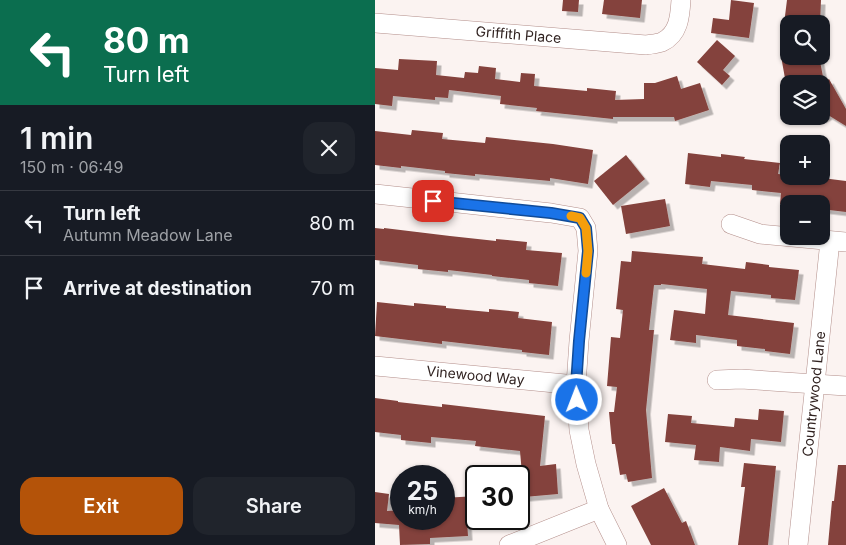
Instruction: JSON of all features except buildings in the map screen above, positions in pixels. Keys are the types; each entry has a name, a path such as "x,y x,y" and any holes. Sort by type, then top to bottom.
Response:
{"street":[{"name":"Griffith Place","path":"375,23 646,45 662,42 671,36 679,22 681,0"},
{"path":"375,194 551,213 580,218 586,228 588,251 576,386 579,430 599,510 617,545"},
{"path":"731,224 761,234 838,241"},
{"name":"Countrywood Lane","path":"797,545 814,384 838,241"},
{"name":"Vinewood Way","path":"375,366 576,386"},
{"path":"717,380 741,379 846,386"},
{"path":"509,545 599,510"}],"slow traffic":[{"path":"571,216 580,218 586,228 588,251 586,273"}],"route":[{"path":"433,201 551,213 580,218 586,228 588,251 579,341 577,400"}]}
